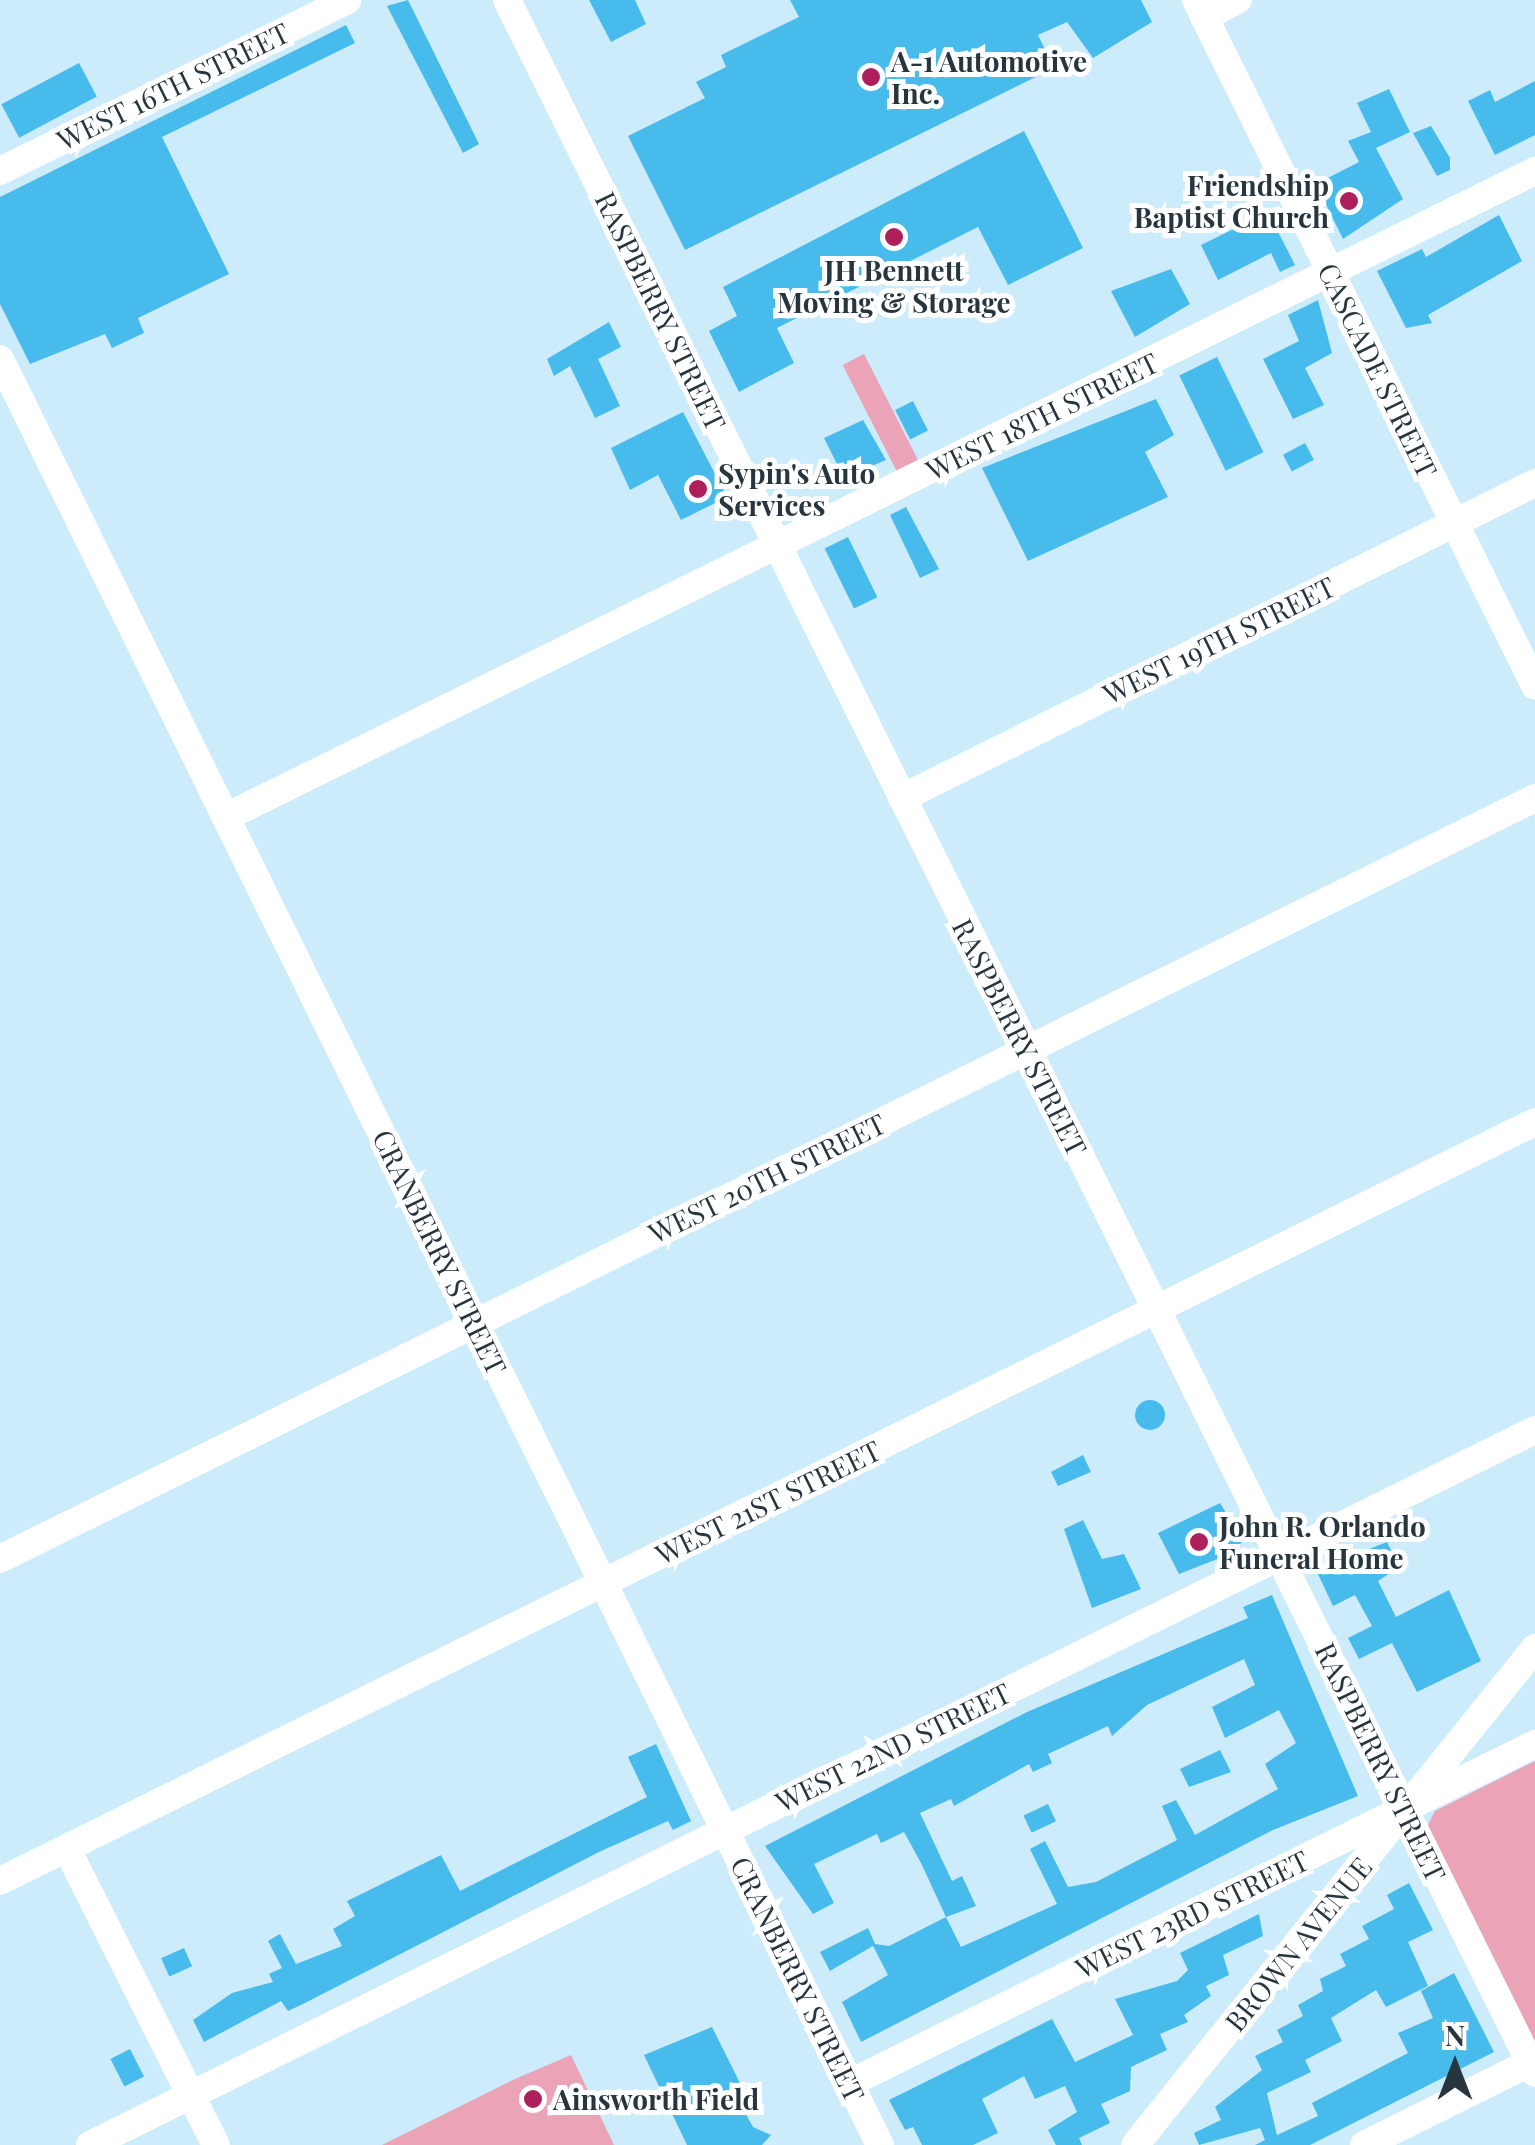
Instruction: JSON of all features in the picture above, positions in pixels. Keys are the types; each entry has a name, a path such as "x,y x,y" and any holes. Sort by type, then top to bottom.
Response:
{"street":[{"name":"WEST 16TH STREET","path":"0,171 347,0"},
{"name":"RASPBERRY STREET","path":"507,0 1533,2065"},
{"path":"1200,8 1238,0"},
{"name":"CASCADE STREET","path":"1200,8 1535,686"},
{"name":"WEST 18TH STREET","path":"226,817 1535,171"},
{"name":"CRANBERRY STREET","path":"0,360 880,2145"},
{"name":"WEST 19TH STREET","path":"902,798 1535,483"},
{"name":"WEST 20TH STREET","path":"0,1560 1535,798"},
{"name":"WEST 21ST STREET","path":"0,1881 1535,1122"},
{"name":"WEST 22ND STREET","path":"90,2145 1535,1430"},
{"name":"BROWN AVENUE","path":"1136,2145 1535,1648"},
{"name":"WEST 23RD STREET","path":"850,2083 1535,1744"},
{"path":"67,1848 216,2145"},
{"path":"1364,2145 1533,2065"}],"shaded area":[{"path":"864,354 918,460 897,471 843,365"},
{"path":"1535,1761 1535,2042 1428,1825 1435,1811"},
{"name":"Ainsworth Field","path":"571,2055 614,2145 382,2145 515,2079"}],"building":[{"path":"408,0 479,144 463,153 387,6"},
{"path":"589,0 635,0 646,24 611,42"},
{"path":"790,0 1141,0 1152,22 1093,58 1067,22 1038,35 1054,68 685,250 628,136 705,98 696,82 726,67 721,55 799,17"},
{"path":"346,25 355,43 162,137 229,274 138,318 144,333 112,348 105,334 30,364 0,304 0,197"},
{"path":"79,63 97,97 19,138 1,104"},
{"path":"1535,81 1535,135 1495,155 1468,101 1490,90 1495,102"},
{"path":"1389,89 1410,132 1376,148 1403,199 1343,239 1316,184 1359,162 1348,141 1371,132 1357,103"},
{"path":"1431,126 1450,158 1450,170 1437,176 1413,133"},
{"path":"1024,131 1083,248 1008,285 978,227 777,328 794,363 739,392 709,331 737,316 723,287"},
{"path":"1268,212 1295,265 1280,272 1271,253 1218,280 1201,245"},
{"path":"1499,215 1522,261 1428,315 1432,323 1406,328 1377,271 1422,249 1426,257"},
{"path":"1171,269 1190,304 1135,337 1111,291"},
{"path":"1318,300 1332,353 1305,368 1324,405 1293,419 1263,359 1299,341 1288,315"},
{"path":"609,322 621,347 598,359 620,406 595,418 570,366 554,376 547,359"},
{"path":"1217,357 1263,452 1226,471 1179,375"},
{"path":"1156,399 1174,435 1145,452 1168,497 1028,561 982,468"},
{"path":"913,401 928,430 910,439 895,410"},
{"path":"683,412 727,497 681,520 658,475 630,490 611,448"},
{"path":"863,420 886,460 844,478 824,438"},
{"path":"1305,443 1314,460 1292,472 1283,455"},
{"path":"906,507 939,569 920,578 890,515"},
{"path":"848,537 877,597 854,609 825,548"},
{"path":"1150,1400 1161,1404 1165,1415 1161,1426 1150,1430 1139,1426 1135,1415 1139,1404"},
{"path":"1083,1455 1091,1472 1058,1486 1051,1472"},
{"path":"1220,1503 1242,1540 1238,1551 1179,1574 1158,1533"},
{"path":"1083,1520 1102,1559 1124,1554 1141,1589 1092,1608 1064,1529"},
{"path":"1387,1542 1399,1567 1378,1581 1396,1617 1449,1590 1481,1661 1417,1692 1392,1643 1359,1659 1348,1638 1372,1626 1355,1595 1333,1606 1316,1570"},
{"path":"1272,1595 1358,1796 1273,1830 861,2042 842,2002 888,1975 873,1946 830,1971 820,1952 868,1928 875,1944 889,1946 946,1917 921,1863 904,1832 881,1843 877,1834 814,1864 834,1903 813,1914 765,1846 1027,1712 1248,1618 1243,1607","holes":["1244,1659 1255,1685 1212,1707 1225,1738 1279,1710 1296,1743 1265,1764 1278,1789 1195,1835 1176,1800 1162,1806 1177,1840 1096,1882 1068,1887 1045,1841 1030,1849 1057,1904 961,1947 946,1917 976,1906 962,1876 952,1881 920,1813 951,1799 954,1806 1029,1764 1033,1772 1052,1763 1048,1754 1108,1726 1112,1736 1147,1705"]},
{"path":"656,1744 691,1821 673,1830 668,1821 599,1852 303,2004 288,2011 281,2001 204,2042 193,2020 232,1993 273,1982 269,1974 282,1968 268,1941 280,1934 296,1964 342,1946 333,1929 355,1916 347,1901 441,1855 460,1891 647,1797 628,1757"},
{"path":"1220,1750 1231,1772 1189,1787 1180,1769"},
{"path":"1048,1804 1056,1821 1032,1833 1024,1815"},
{"path":"1409,1883 1433,1930 1408,1942 1428,1986 1386,2007 1376,1990 1331,2018 1342,2041 1305,2060 1311,2072 1267,2093 1277,2135 1318,2116 1312,2103 1408,2053 1398,2033 1433,2018 1421,1991 1454,1973 1494,2052 1310,2145 1255,2145 1265,2140 1260,2128 1199,2145 1194,2133 1221,2120 1215,2107 1262,2070 1255,2056 1283,2042 1277,2030 1303,2016 1298,2005 1323,1991 1320,1979 1346,1966 1340,1954 1369,1939 1362,1926 1394,1909 1387,1895"},
{"path":"1259,1914 1263,1936 1223,1955 1229,1975 1206,1986 1211,1996 1184,2015 1188,2022 1160,2034 1167,2050 1131,2067 1130,2091 1101,2104 1110,2123 1079,2138 1082,2145 1056,2145 1048,2130 1077,2112 1065,2086 1035,2099 1024,2076 982,2099 998,2133 973,2145 922,2145 913,2127 905,2130 889,2100 1052,2019 1075,2062 1133,2035 1115,1999 1177,1981 1188,1970 1180,1953"},
{"path":"184,1948 192,1966 169,1976 161,1958"},
{"path":"712,2027 745,2093 737,2098 753,2127 771,2135 762,2145 687,2145 644,2055"},
{"path":"130,2049 144,2077 124,2087 110,2059"}],"place":[{"name":"A-1 Automotive Inc.","path":"871,77"},
{"name":"Friendship Baptist Church","path":"1349,201"},
{"name":"JH Bennett Moving & Storage","path":"894,237"},
{"name":"Sypin's Auto Services","path":"698,489"},
{"name":"John R. Orlando Funeral Home","path":"1199,1542"},
{"name":"Ainsworth Field","path":"533,2099"}]}
